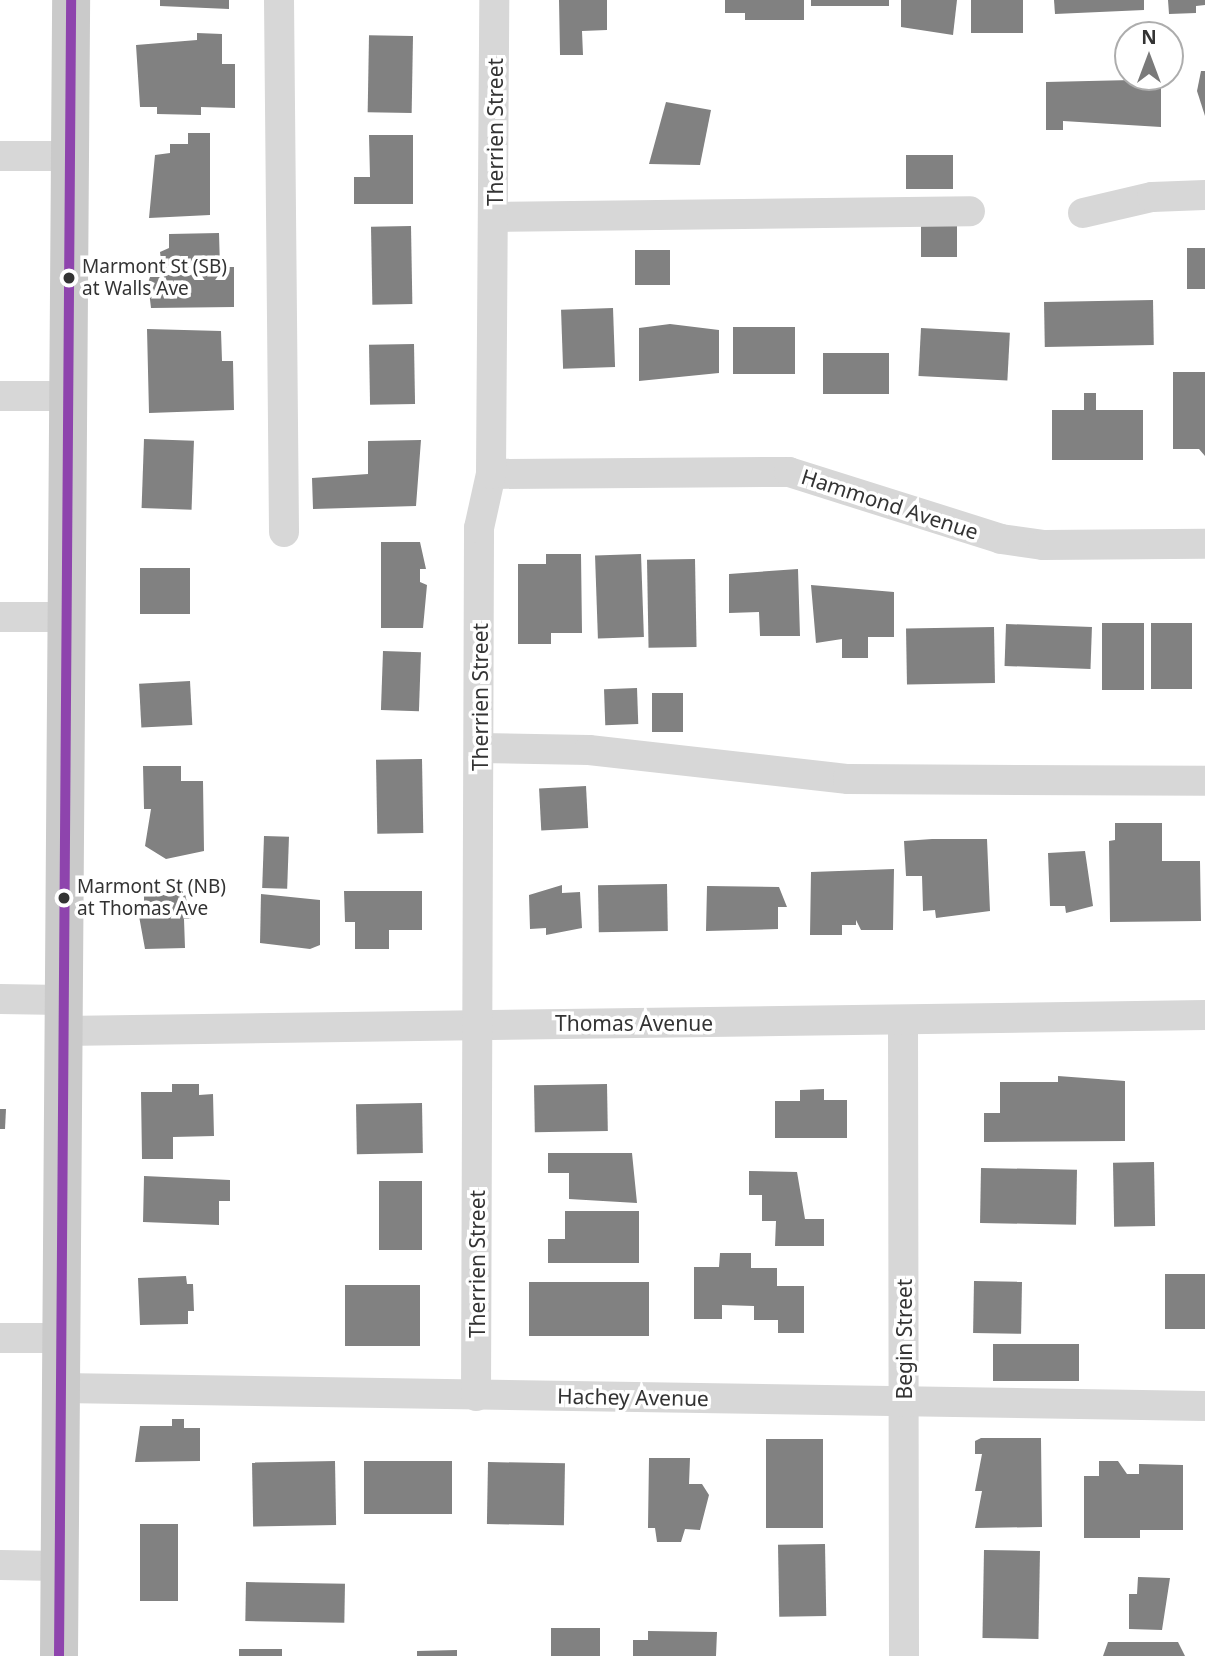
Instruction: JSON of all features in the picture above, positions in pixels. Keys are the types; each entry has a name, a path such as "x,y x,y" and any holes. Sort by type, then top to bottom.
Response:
{"main road":[{"path":"59,1656 71,0"}],"street":[{"path":"279,0 284,532"},
{"name":"Therrien Street","path":"476,1396 479,528 491,474 495,217 494,0"},
{"path":"0,156 68,156"},
{"path":"1083,213 1152,197 1205,195"},
{"path":"495,217 970,211"},
{"path":"0,396 67,396"},
{"name":"Hammond Avenue","path":"491,474 789,472 1001,539 1044,545 1205,544"},
{"path":"0,617 67,617"},
{"path":"480,748 589,750 848,779 1205,781"},
{"name":"Thomas Avenue","path":"0,999 63,1016 478,1024 903,1021 1205,1015"},
{"name":"Begin Street","path":"903,1021 904,1656"},
{"path":"0,1338 62,1338"},
{"name":"Hachey Avenue","path":"61,1388 904,1400 937,1406 1205,1406"},
{"path":"0,1565 60,1566"}],"building":[{"path":"160,0 229,0 229,9 160,6"},
{"path":"559,0 607,0 607,30 582,31 583,55 560,55"},
{"path":"725,0 804,0 804,20 745,20 745,13 725,13"},
{"path":"811,0 889,0 889,6 811,6"},
{"path":"901,0 957,0 953,35 901,27"},
{"path":"971,0 1023,0 1023,33 971,33"},
{"path":"1054,0 1144,0 1144,10 1055,14"},
{"path":"1168,0 1205,0 1205,5 1196,6 1196,13 1169,14"},
{"path":"197,33 222,34 222,64 235,64 235,108 201,107 201,115 157,114 157,107 140,107 136,45 197,40"},
{"path":"369,35 413,36 412,113 368,112"},
{"path":"1201,71 1205,71 1205,116 1197,91"},
{"path":"1114,80 1114,91 1161,91 1161,127 1063,121 1063,130 1046,130 1046,82"},
{"path":"666,102 711,110 700,165 649,164"},
{"path":"188,133 210,133 210,215 149,218 155,155 170,153 170,144 188,144"},
{"path":"369,135 413,135 413,204 354,204 354,177 370,177"},
{"path":"906,155 953,155 953,189 906,189"},
{"path":"411,226 412,304 372,305 371,227"},
{"path":"921,226 957,226 957,257 921,257"},
{"path":"219,233 220,267 234,267 234,307 151,308 148,283 150,277 163,277 160,252 169,248 169,234"},
{"path":"1187,248 1205,248 1205,289 1187,289"},
{"path":"635,250 670,250 670,285 635,285"},
{"path":"1153,300 1154,345 1045,347 1044,302"},
{"path":"613,308 615,367 563,369 561,310"},
{"path":"670,324 719,330 719,373 639,381 639,328"},
{"path":"733,327 795,327 795,374 733,374"},
{"path":"921,328 1010,333 1007,381 918,376"},
{"path":"147,329 221,331 222,361 233,361 234,410 149,413"},
{"path":"414,344 415,404 370,405 369,345"},
{"path":"823,353 889,353 889,394 823,394"},
{"path":"1173,372 1205,372 1205,456 1199,449 1173,449"},
{"path":"1084,393 1096,393 1096,410 1143,410 1143,460 1052,460 1052,410 1084,410"},
{"path":"144,439 194,441 192,510 142,508"},
{"path":"421,440 416,506 313,509 312,478 368,474 368,441"},
{"path":"381,542 420,542 426,569 420,569 420,582 427,585 423,628 381,628"},
{"path":"546,554 581,554 582,633 551,633 551,644 518,644 518,564 546,564"},
{"path":"641,554 644,637 598,639 595,556"},
{"path":"695,559 697,647 649,648 647,560"},
{"path":"140,568 190,568 190,614 140,614"},
{"path":"798,569 800,636 760,636 759,612 729,613 729,574"},
{"path":"811,585 894,592 894,637 868,637 868,658 842,658 842,639 816,643"},
{"path":"1102,623 1144,623 1144,690 1102,690"},
{"path":"1151,623 1192,623 1192,689 1151,689"},
{"path":"1006,624 1092,627 1090,669 1005,666"},
{"path":"994,627 995,683 907,685 906,629"},
{"path":"383,651 421,652 419,711 381,710"},
{"path":"190,681 192,725 141,728 139,684"},
{"path":"637,688 638,724 605,725 604,689"},
{"path":"652,693 683,693 683,732 652,732"},
{"path":"422,759 423,833 377,834 376,760"},
{"path":"143,766 181,766 181,781 203,781 204,851 166,859 145,846 151,809 144,809"},
{"path":"586,786 588,828 541,830 539,788"},
{"path":"1115,823 1162,823 1162,861 1200,861 1201,921 1110,922 1109,841 1115,840"},
{"path":"264,836 289,837 287,889 262,888"},
{"path":"987,839 990,911 936,918 935,910 923,911 922,876 906,876 904,841"},
{"path":"1085,851 1093,906 1066,913 1065,906 1050,906 1048,853"},
{"path":"894,869 893,930 861,930 856,920 856,925 842,925 842,935 810,935 811,872"},
{"path":"667,884 668,931 599,932 598,885"},
{"path":"562,885 562,893 580,892 582,928 546,935 546,928 530,929 529,895"},
{"path":"707,886 779,887 787,907 778,907 778,929 706,931"},
{"path":"344,891 422,891 422,930 389,930 389,949 355,949 355,922 345,922"},
{"path":"185,894 191,919 184,919 185,948 145,949 137,905 144,905 144,895"},
{"path":"261,894 320,900 320,945 310,949 260,943"},
{"path":"1058,1076 1125,1081 1125,1141 984,1142 984,1113 1000,1113 1000,1082 1058,1082"},
{"path":"172,1084 199,1084 199,1095 213,1094 214,1136 173,1137 173,1159 142,1159 141,1092 172,1092"},
{"path":"607,1084 608,1131 535,1132 534,1085"},
{"path":"824,1089 824,1100 847,1100 847,1138 775,1138 775,1101 800,1101 800,1090"},
{"path":"422,1103 423,1153 357,1154 356,1104"},
{"path":"0,1109 6,1109 5,1129 0,1129"},
{"path":"548,1153 632,1153 637,1203 569,1199 569,1173 548,1173"},
{"path":"1154,1162 1155,1226 1114,1227 1113,1163"},
{"path":"981,1168 1077,1170 1076,1225 980,1223"},
{"path":"749,1171 797,1172 805,1219 824,1219 824,1246 775,1246 776,1221 762,1221 762,1195 749,1195"},
{"path":"144,1176 230,1180 230,1201 219,1201 219,1225 143,1222"},
{"path":"379,1181 422,1181 422,1250 379,1250"},
{"path":"565,1211 639,1211 639,1263 548,1263 548,1239 565,1239"},
{"path":"720,1253 751,1253 751,1268 777,1268 777,1286 804,1286 804,1333 778,1333 778,1320 754,1320 754,1306 722,1305 722,1319 694,1319 694,1267 719,1267"},
{"path":"1165,1274 1205,1274 1205,1329 1165,1329"},
{"path":"186,1276 187,1284 193,1284 194,1311 188,1311 188,1324 140,1325 138,1278"},
{"path":"974,1281 1022,1282 1021,1334 973,1333"},
{"path":"529,1282 649,1282 649,1336 529,1336"},
{"path":"345,1285 420,1285 420,1346 345,1346"},
{"path":"993,1344 1079,1344 1079,1381 993,1381"},
{"path":"172,1419 184,1419 184,1428 200,1428 200,1461 135,1462 140,1426 172,1426"},
{"path":"981,1438 1041,1438 1042,1527 975,1528 982,1491 975,1491 982,1454 975,1454 975,1441"},
{"path":"766,1439 823,1439 823,1528 766,1528"},
{"path":"649,1458 690,1458 689,1484 702,1484 709,1495 700,1530 685,1529 681,1542 657,1542 655,1528 648,1528"},
{"path":"335,1461 336,1525 253,1526 252,1462"},
{"path":"364,1461 452,1461 452,1514 364,1514"},
{"path":"1099,1461 1118,1461 1127,1474 1139,1474 1139,1464 1183,1465 1183,1530 1140,1530 1140,1538 1084,1538 1084,1476 1099,1476"},
{"path":"488,1462 565,1463 564,1525 487,1524"},
{"path":"140,1524 178,1524 178,1601 140,1601"},
{"path":"825,1544 826,1616 779,1617 778,1545"},
{"path":"984,1550 1040,1551 1038,1639 982,1638"},
{"path":"1138,1577 1170,1578 1162,1630 1129,1629 1129,1594 1137,1594"},
{"path":"246,1582 345,1584 344,1623 245,1621"},
{"path":"551,1628 600,1628 600,1656 551,1656"},
{"path":"648,1631 717,1632 716,1656 633,1656 633,1640 648,1640"},
{"path":"1108,1642 1178,1642 1185,1656 1103,1656"},
{"path":"239,1649 282,1649 282,1656 239,1656"},
{"path":"457,1650 457,1656 417,1656 417,1651"}],"transit line":[{"path":"59,1656 71,0"}],"place":[{"name":"Marmont St (SB) at Walls Ave","path":"69,278"},
{"name":"Marmont St (NB) at Thomas Ave","path":"64,898"}]}
